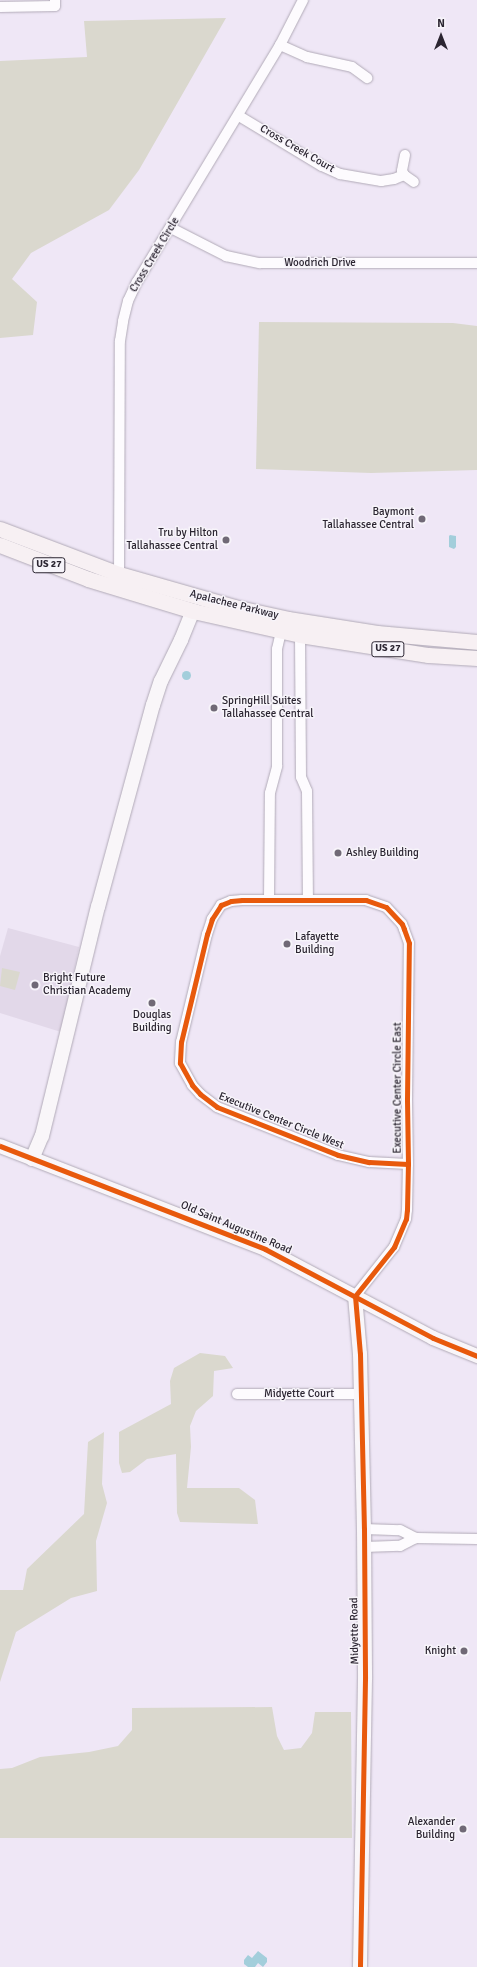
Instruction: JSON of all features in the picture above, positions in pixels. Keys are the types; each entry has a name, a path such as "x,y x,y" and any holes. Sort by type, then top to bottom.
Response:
{"main road":[{"name":"Apalachee Parkway","path":"0,529 62,554 119,574 227,605 284,625 300,635 428,655 477,658"},
{"name":"Apalachee Parkway","path":"0,545 45,563 119,589 193,611 284,625 477,643"},
{"path":"451,656 477,643"}],"street":[{"name":"Cross Creek Circle","path":"119,589 120,341 128,301 137,282 239,116 280,45 303,0"},
{"path":"0,7 55,3"},
{"path":"280,45 307,57 352,67 367,78"},
{"name":"Cross Creek Court","path":"239,116 322,166 340,174 381,181 394,179 404,175"},
{"path":"405,155 402,165 404,175 414,182"},
{"name":"Woodrich Drive","path":"171,228 226,256 260,263 477,263"},
{"path":"32,1159 42,1136 98,907 153,705 161,681 182,640 193,611"},
{"path":"269,899 270,793 277,766 278,649 284,625"},
{"path":"300,635 301,776 307,792 308,899"},
{"name":"Executive Center Circle West","path":"396,916 386,907 366,900 269,899 242,900 225,903 217,910 212,919 179,1054 183,1070 200,1094 217,1107 338,1155 369,1162 408,1164"},
{"name":"Executive Center Circle East","path":"355,1296 388,1256 398,1239 406,1214 408,1164 409,943 402,924 396,916"},
{"name":"Old Saint Augustine Road","path":"0,1146 265,1248 433,1338 477,1356"},
{"name":"Midyette Road","path":"355,1296 361,1394 364,1529 365,1679 360,1967"},
{"name":"Midyette Court","path":"237,1394 361,1394"},
{"path":"364,1529 400,1530 416,1538 477,1539"},
{"path":"364,1546 400,1546 416,1538"}],"shaded area":[{"path":"226,18 139,170 109,210 31,253 12,279 37,302 33,335 0,338 0,61 87,57 84,21"},
{"path":"259,322 453,323 477,326 477,470 371,473 256,469"},
{"name":"Bright Future Christian Academy","path":"8,928 79,947 61,1032 0,1013 0,956"},
{"path":"2,968 20,972 15,990 0,986"},
{"path":"200,1353 225,1356 233,1368 214,1371 213,1396 196,1411 190,1426 191,1447 187,1488 239,1488 255,1500 258,1524 180,1522 177,1513 176,1454 147,1459 130,1472 122,1473 119,1463 119,1432 171,1404 170,1381 174,1368"},
{"path":"104,1432 102,1484 107,1503 96,1541 97,1591 71,1598 16,1632 0,1682 0,1590 23,1590 27,1569 84,1514 88,1442"},
{"path":"272,1707 277,1736 284,1750 301,1748 312,1733 315,1712 351,1712 352,1838 0,1838 0,1769 12,1768 40,1757 89,1752 118,1746 132,1730 132,1708"}],"water":[{"path":"450,535 456,536 456,547 454,549 449,547"},
{"path":"186,670 191,675 186,680 181,675"},
{"path":"258,1951 267,1958 267,1962 263,1967 258,1963 255,1967 248,1967 244,1964 244,1960 248,1955 252,1958"}],"cycle path":[{"path":"355,1296 394,1247 406,1219 408,1164 407,1099 409,943 402,924 386,907 366,900 242,900 231,901 221,905 212,919 207,934 181,1042 180,1063 192,1085 200,1094 217,1107 338,1155 369,1162 408,1164"},
{"path":"0,1146 265,1249 433,1338 477,1356"},
{"path":"355,1296 360,1354 364,1529 365,1679 360,1967"}],"place":[{"name":"Baymont Tallahassee Central","path":"422,519"},
{"name":"Tru by Hilton Tallahassee Central","path":"226,540"},
{"name":"SpringHill Suites Tallahassee Central","path":"214,708"},
{"name":"Ashley Building","path":"338,853"},
{"name":"Lafayette Building","path":"287,944"},
{"name":"Bright Future Christian Academy","path":"35,985"},
{"name":"Douglas Building","path":"152,1003"},
{"name":"Knight","path":"464,1651"},
{"name":"Alexander Building","path":"463,1829"}]}
